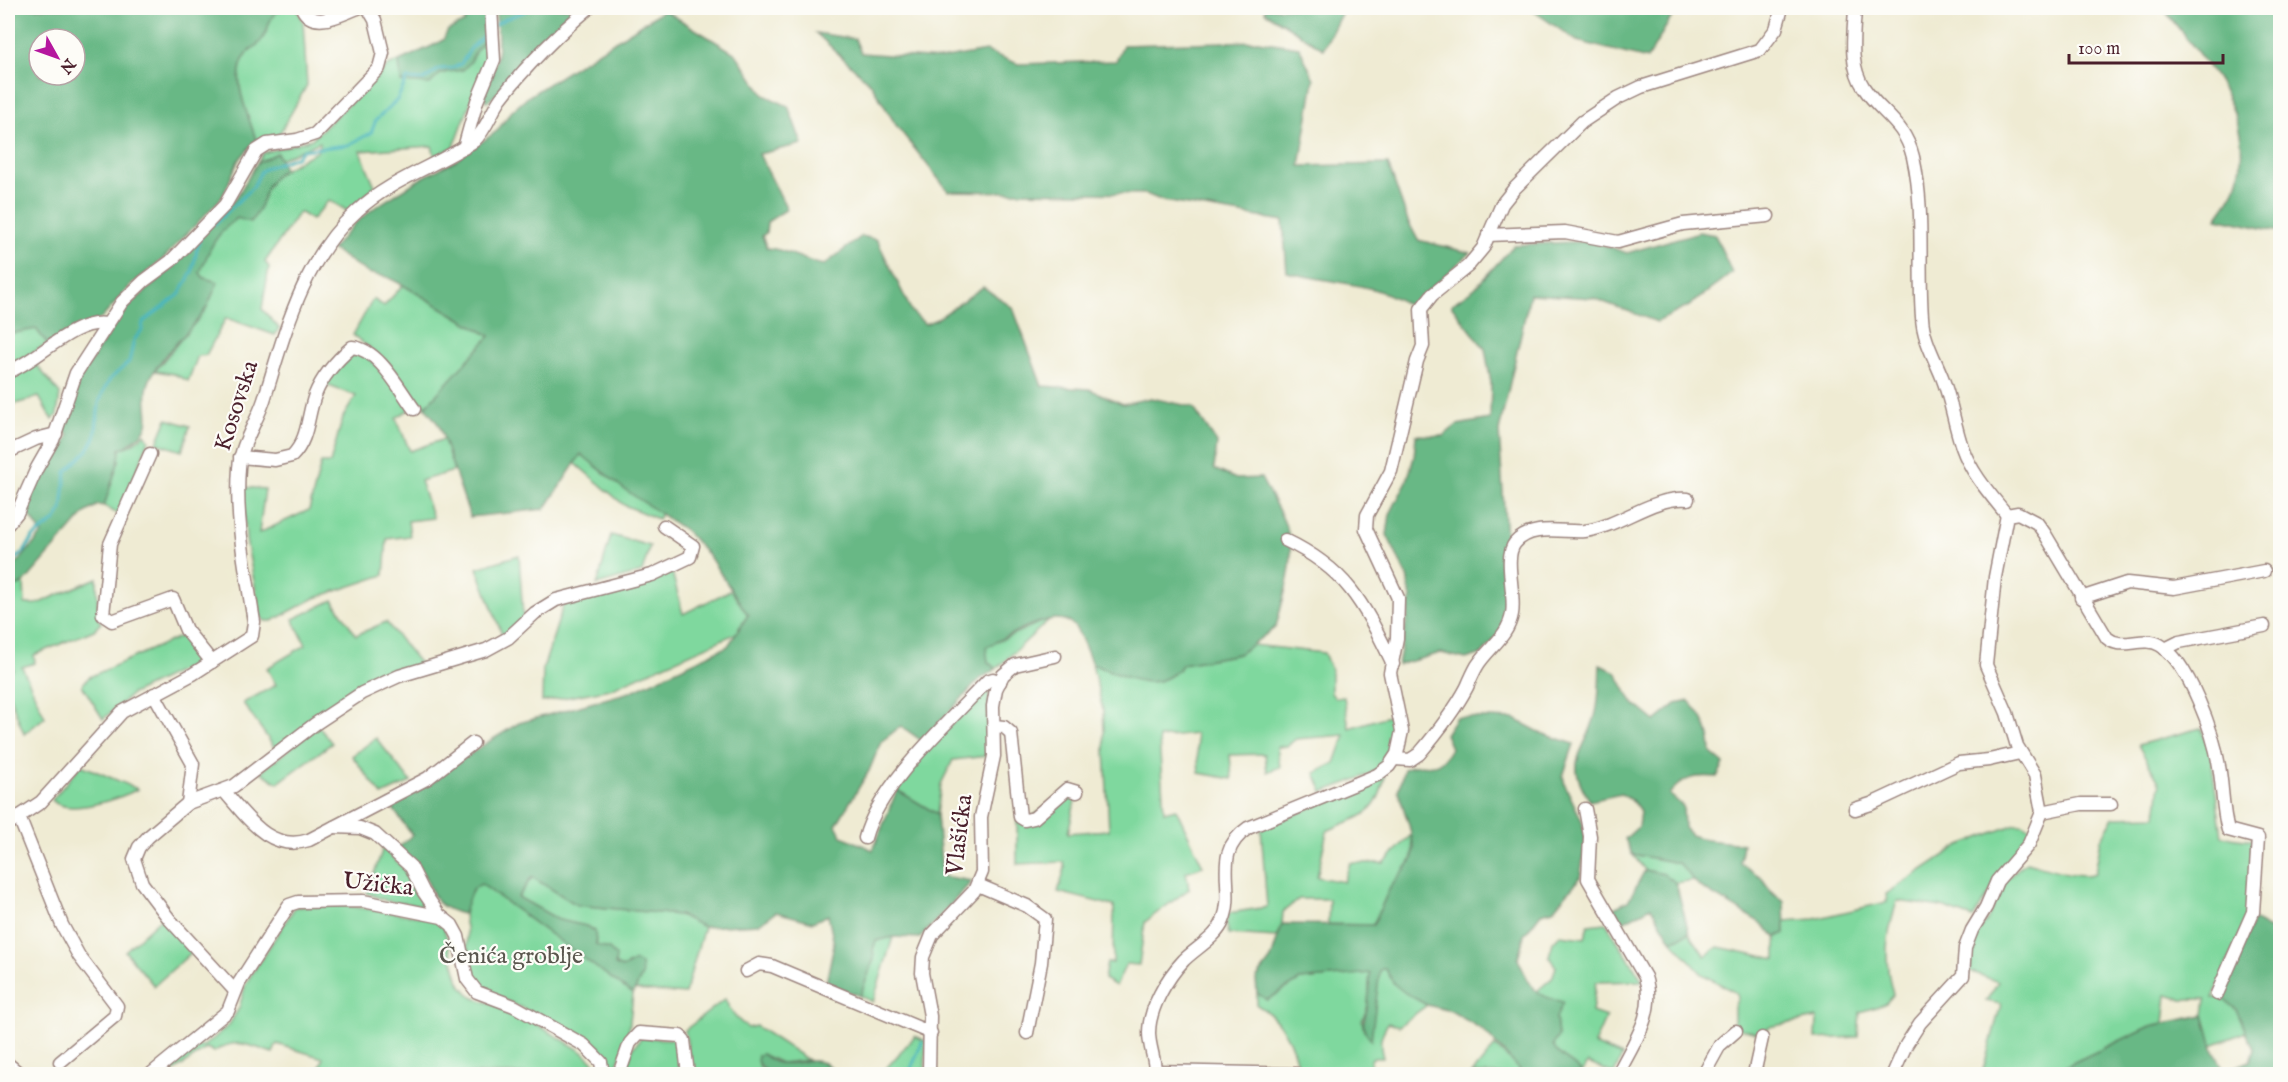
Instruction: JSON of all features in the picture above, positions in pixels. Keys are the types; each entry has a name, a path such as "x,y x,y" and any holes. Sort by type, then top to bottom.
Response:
{"street":[{"path":"302,8 306,15 320,20 358,8"},
{"path":"8,524 17,513 56,434 70,386 122,302 144,281 171,261 225,205 256,151 267,144 297,140 315,134 379,68 383,53 375,20 368,8"},
{"path":"464,147 477,101 494,60 494,26 491,8"},
{"name":"Kosovska","path":"8,824 56,786 122,712 249,640 255,629 237,498 240,457 263,402 288,319 329,243 358,209 378,195 464,147 480,135 501,98 540,53 589,8"},
{"path":"1297,1074 1155,1073 1149,1034 1154,1008 1178,967 1222,924 1226,910 1227,858 1240,834 1248,828 1377,775 1395,759 1402,731 1391,683 1398,598 1366,529 1367,515 1391,471 1417,361 1423,346 1420,325 1422,309 1432,294 1468,266 1488,235 1502,204 1514,189 1582,122 1618,98 1641,87 1760,50 1776,29 1782,8"},
{"path":"1855,8 1853,58 1860,79 1864,89 1899,124 1912,155 1921,202 1922,318 1927,344 1943,378 1962,449 1980,483 2007,515"},
{"path":"1488,235 1565,232 1618,242 1683,224 1768,216"},
{"path":"8,372 30,362 86,325 107,324"},
{"path":"240,457 275,460 292,456 301,447 305,438 311,406 321,381 352,347 366,351 378,362 414,409"},
{"path":"8,452 36,439 56,434"},
{"path":"150,454 110,544 103,615 111,621 174,599 186,630 212,662"},
{"path":"1395,759 1410,760 1419,754 1467,688 1481,661 1505,633 1513,606 1510,552 1517,541 1544,530 1585,531 1634,516 1665,500 1688,499"},
{"path":"2007,515 2018,513 2037,523 2060,557 2103,634 2111,641 2145,640 2165,649 2178,662 2214,741 2228,830 2258,838 2253,912 2217,994"},
{"path":"1893,1074 1906,1045 1920,1023 1963,976 1965,948 1972,930 1986,907 1997,880 2029,844 2042,812 2035,775 2020,753 2007,713 1986,664 1995,577 2007,515"},
{"path":"235,991 161,909 142,883 135,864 138,847 188,803 224,791 244,779 315,724 362,693 399,676 486,650 508,638 535,613 556,600 652,575 690,556 693,546 664,526"},
{"path":"1285,540 1313,553 1335,571 1363,603 1393,664"},
{"path":"2081,598 2127,583 2174,588 2264,572"},
{"path":"2165,649 2179,642 2264,626"},
{"path":"865,838 880,803 920,753 987,681 993,679 1000,682 1015,665 1055,656"},
{"name":"Vlašićka","path":"929,1074 930,1033 927,996 922,973 924,950 939,927 978,885 982,866 981,809 994,756 994,696 1000,682"},
{"path":"154,694 193,764 188,803"},
{"path":"994,726 1004,727 1011,733 1020,817 1025,820 1034,818 1067,789 1077,792"},
{"path":"224,791 256,826 278,841 301,843 428,778 473,743"},
{"path":"1856,808 1871,804 1959,763 1989,760 2020,753"},
{"path":"2042,812 2081,804 2111,804"},
{"path":"1585,809 1590,836 1588,879 1645,977 1649,990 1648,1012 1618,1074"},
{"path":"19,817 62,925 79,956 117,1006 115,1016 60,1062"},
{"path":"333,827 360,828 375,834 411,867 423,891 440,916"},
{"path":"978,885 1027,906 1045,918 1041,963 1027,1033"},
{"name":"Užička","path":"151,1074 223,1016 233,1003 235,991 284,911 293,902 363,901 440,916 456,931 467,979 477,992 514,1006 584,1045 601,1062 603,1074"},
{"path":"746,971 759,964 772,966 930,1033"},
{"path":"1704,1074 1715,1052 1736,1031"},
{"path":"619,1074 630,1043 639,1033 648,1032 680,1036 684,1040 688,1074"},
{"path":"1754,1074 1762,1038"},
{"path":"8,1064 20,1074"}],"green space":[{"path":"8,8 287,8 273,16 263,38 246,55 241,64 239,75 242,97 256,140 238,161 223,196 161,261 130,286 102,318 48,344 36,329 8,334"},
{"path":"287,8 297,8 303,21 307,85 277,138 256,140 242,97 239,75 241,64 246,55 263,38 272,16"},
{"path":"465,8 485,8 489,37 476,50 471,61 463,70 441,73 430,84 401,82 399,61 443,40 448,30 465,22"},
{"path":"495,8 583,8 549,36 503,89 487,102 483,97 495,63 498,45"},
{"path":"1265,8 1344,8 1323,49 1265,12"},
{"path":"1529,8 1677,8 1647,59 1577,41"},
{"path":"2163,8 2280,8 2280,232 2217,218 2235,191 2241,161 2240,136 2234,113 2224,90"},
{"path":"664,10 736,54 764,95 788,106 802,144 759,154 787,209 767,222 766,233 762,236 767,248 824,265 862,236 877,240 912,312 925,324 937,319 983,287 1013,308 1042,386 1089,389 1123,404 1151,398 1193,407 1217,443 1214,469 1236,479 1261,478 1284,521 1290,539 1290,568 1276,627 1239,654 1183,664 1163,680 1140,681 1092,664 1077,630 1066,620 1044,621 1018,630 986,647 988,662 996,669 980,679 922,741 901,726 881,742 869,771 836,825 842,836 873,850 897,790 937,814 942,876 972,881 920,938 893,937 876,941 873,949 874,959 860,996 826,983 834,944 828,915 813,922 776,912 759,924 704,927 679,915 577,905 532,877 518,897 559,920 586,926 595,931 596,945 609,949 616,956 615,965 622,968 635,961 641,964 642,975 633,994 481,884 472,890 463,914 444,907 438,902 419,868 398,848 412,835 389,803 429,784 480,747 519,723 630,692 728,646 748,615 709,556 686,531 624,489 581,454 545,509 470,517 439,425 425,407 490,336 403,285 387,277 368,273 332,249 355,223 374,208 456,160 497,131 510,113 529,96"},
{"path":"816,33 855,39 861,53 940,59 986,51 1018,64 1116,61 1123,45 1258,41 1299,47 1314,79 1300,166 1388,164 1408,221 1418,240 1470,253 1419,299 1415,311 1402,301 1371,289 1287,272 1283,221 1163,201 1146,194 948,191 896,125 871,84"},
{"path":"489,37 489,52 454,147 435,157 432,146 360,151 375,186 349,212 329,200 312,220 299,212 265,262 269,267 262,309 279,328 275,335 226,318 206,355 198,356 188,381 174,374 155,371 207,307 218,282 204,278 200,273 210,249 219,236 238,218 250,222 272,179 317,152 320,142 280,159 277,153 257,163 263,153 312,139 388,66 399,61 401,82 437,76 471,61 476,49"},
{"path":"277,153 284,169 271,181 255,216 250,222 237,218 218,236 210,249 200,273 204,278 218,282 207,307 152,375 147,392 147,426 132,442 120,449 119,460 104,506 98,505 85,513 24,583 18,586 8,586 8,570 20,560 42,534 26,510 35,481 66,442 69,434 62,431 80,378 123,311 169,271 207,226 236,198 257,163"},
{"path":"1699,232 1715,235 1732,273 1689,306 1657,322 1593,298 1530,294 1499,431 1510,600 1502,630 1482,654 1466,659 1441,653 1398,665 1411,598 1407,576 1387,535 1390,514 1407,481 1414,457 1416,435 1443,436 1457,425 1490,419 1491,383 1485,349 1451,305 1475,288 1514,245 1592,241 1627,253"},
{"path":"403,285 490,336 425,407 377,354 353,335 373,299 384,306"},
{"path":"36,329 48,344 8,367 8,334"},
{"path":"355,353 372,360 380,367 410,409 396,418 410,451 444,439 454,471 420,481 433,518 408,521 410,536 387,539 384,575 315,598 272,621 265,621 261,617 246,540 243,487 265,489 259,533 309,510 321,463 330,463 343,417 356,396 323,384"},
{"path":"36,364 60,394 57,415 52,420 39,397 9,406 8,378 27,371"},
{"path":"167,419 190,426 182,451 157,443"},
{"path":"145,434 149,440 119,515 104,506 119,460 120,449 131,445"},
{"path":"581,454 624,489 661,514 658,519 624,505 575,463"},
{"path":"611,535 650,546 642,572 597,585"},
{"path":"519,555 523,617 503,637 477,568"},
{"path":"672,572 683,614 731,590 748,615 735,634 610,689 542,702 543,669 564,603 626,590"},
{"path":"97,578 98,619 101,623 94,630 34,655 35,663 22,667 45,717 24,734 8,692 8,672 13,670 8,647 8,586 18,586 24,583 25,604 37,604"},
{"path":"333,600 356,635 386,622 421,665 373,680 276,750 243,703 276,685 267,668 306,645 293,619"},
{"path":"1052,617 996,669 988,662 985,647"},
{"path":"184,635 202,657 199,662 132,694 103,719 82,685 89,677"},
{"path":"1252,645 1324,653 1331,670 1331,693 1335,698 1344,697 1349,728 1395,714 1392,749 1386,760 1368,775 1323,792 1315,773 1335,763 1345,735 1296,739 1287,746 1277,747 1280,767 1267,772 1265,754 1230,755 1232,779 1199,773 1196,734 1159,738 1164,812 1176,809 1203,866 1186,872 1189,889 1145,922 1139,965 1126,964 1116,986 1104,979 1107,963 1113,963 1114,906 1058,892 1065,868 1064,862 1017,864 1017,817 1022,823 1065,796 1076,797 1068,833 1109,830 1103,710 1092,664 1129,678 1152,682 1163,680 1183,664 1239,654"},
{"path":"1600,665 1616,672 1632,702 1655,721 1676,704 1689,701 1698,712 1708,731 1711,753 1724,764 1717,777 1690,778 1679,784 1669,794 1683,806 1684,828 1691,835 1707,840 1743,844 1740,863 1761,877 1773,894 1784,901 1785,933 1776,937 1761,923 1700,887 1678,863 1632,854 1625,839 1638,827 1640,811 1633,801 1621,794 1590,801 1582,787 1577,766 1597,710"},
{"path":"989,688 987,756 953,760 941,784 937,814 897,790 915,763 985,689"},
{"path":"1456,717 1515,719 1541,733 1574,744 1563,776 1582,821 1586,840 1580,878 1553,910 1541,913 1524,935 1518,959 1530,983 1539,993 1563,1002 1556,1018 1558,1037 1553,1045 1558,1053 1582,1073 1524,1074 1483,1030 1451,1011 1427,1005 1405,993 1394,984 1385,968 1380,970 1371,1040 1363,1025 1368,1004 1370,973 1300,980 1267,1000 1257,993 1256,979 1271,959 1282,924 1373,925 1390,888 1412,860 1414,848 1398,791 1404,769 1418,765 1435,765 1445,757 1451,748 1445,734"},
{"path":"318,726 332,743 278,783 261,772"},
{"path":"2201,728 2210,750 2222,836 2253,840 2250,911 2213,998 2220,997 2236,1009 2246,1032 2212,1045 2204,1015 2206,999 2182,999 2167,995 2164,1023 2151,1026 2049,1074 1982,1074 2001,1004 1986,1001 1998,982 1970,971 1973,939 1987,921 2004,881 2026,862 2071,874 2095,873 2101,839 2114,817 2156,816 2160,784 2138,745"},
{"path":"376,738 411,782 382,795 352,756"},
{"path":"81,765 138,789 94,804 69,807 59,805 52,800"},
{"path":"1385,776 1377,800 1366,813 1327,831 1317,877 1344,882 1350,863 1384,863 1411,835 1413,846 1411,861 1389,890 1373,925 1328,924 1329,899 1299,899 1283,912 1282,924 1276,937 1229,934 1226,923 1229,913 1267,907 1261,829"},
{"path":"2016,824 2023,824 2032,830 1973,918 1942,907 1897,901 1887,948 1893,995 1885,1004 1860,1012 1858,1037 1816,1039 1817,1018 1768,1027 1767,1032 1760,1034 1734,1027 1734,1007 1738,998 1736,993 1702,974 1672,941 1689,933 1705,956 1718,947 1776,959 1776,937 1785,933 1785,921 1815,919 1887,902 1886,894 1960,845"},
{"path":"383,848 411,876 415,892 427,906 387,901 367,893"},
{"path":"1632,854 1678,863 1694,880 1676,883 1664,874 1645,870"},
{"path":"1645,870 1664,874 1676,883 1689,933 1672,941 1651,907 1619,924 1612,909 1628,901"},
{"path":"532,877 577,905 679,915 704,927 685,994 635,990 642,975 615,965 596,946 595,931 586,926 559,920 518,897"},
{"name":"Čenića groblje","path":"481,883 633,994 628,1039 614,1071 597,1045 585,1037 495,995 473,976 467,957 464,918 467,901 473,890"},
{"path":"341,905 436,919 444,928 459,982 467,992 474,998 513,1010 583,1052 594,1062 599,1074 318,1074 323,1058 277,1044 273,1053 236,1043 214,1052 207,1048 173,1072 164,1066 191,1048 203,1046 229,1025 239,1008 246,983 295,907"},
{"path":"161,918 192,952 154,986 125,951"},
{"path":"2253,920 2280,935 2280,1074 2049,1074 2151,1026 2204,1015 2214,1051 2225,1071 2250,1061 2254,1049 2236,1009 2220,997"},
{"path":"1606,923 1643,981 1596,982 1592,1012 1606,1017 1594,1044 1622,1056 1614,1074 1588,1063 1582,1073 1554,1049 1552,1045 1558,1037 1556,1018 1537,991 1552,978 1556,967 1549,956 1553,942 1560,935 1585,938 1588,925"},
{"path":"893,937 873,1002 860,996 874,959 873,949 876,941"},
{"path":"1385,968 1403,990 1427,1005 1399,1026 1388,1023 1381,1040 1383,1058 1372,1058 1367,1074 1307,1074 1297,1067 1284,1031 1272,1016 1257,1005 1257,993 1267,1000 1300,980 1370,973 1368,1007 1362,1020 1364,1032 1380,969"},
{"path":"725,999 734,1015 748,1028 756,1026 808,1060 781,1063 762,1054 759,1067 768,1074 692,1074 685,1030"},
{"path":"915,1036 926,1041 925,1074 881,1074"},
{"path":"641,1038 675,1039 679,1042 684,1074 624,1074 633,1048"},
{"path":"1495,1046 1520,1070 1515,1074 1472,1074"},
{"path":"762,1054 779,1063 817,1061 830,1067 836,1074 768,1074 757,1061 758,1055"}],"waterway":[{"path":"495,25 530,8"},
{"path":"215,224 253,187 261,171 296,157 303,150 348,145 371,133 376,120 397,100 407,79 424,80 439,69 453,68 461,64 471,48 488,31"},
{"path":"8,564 24,552 33,537 55,521 62,510 66,472 87,451 95,438 99,403 104,390 110,379 129,362 134,340 142,330 143,322 179,295 192,272 200,236"},
{"path":"909,1074 922,1042"}]}
